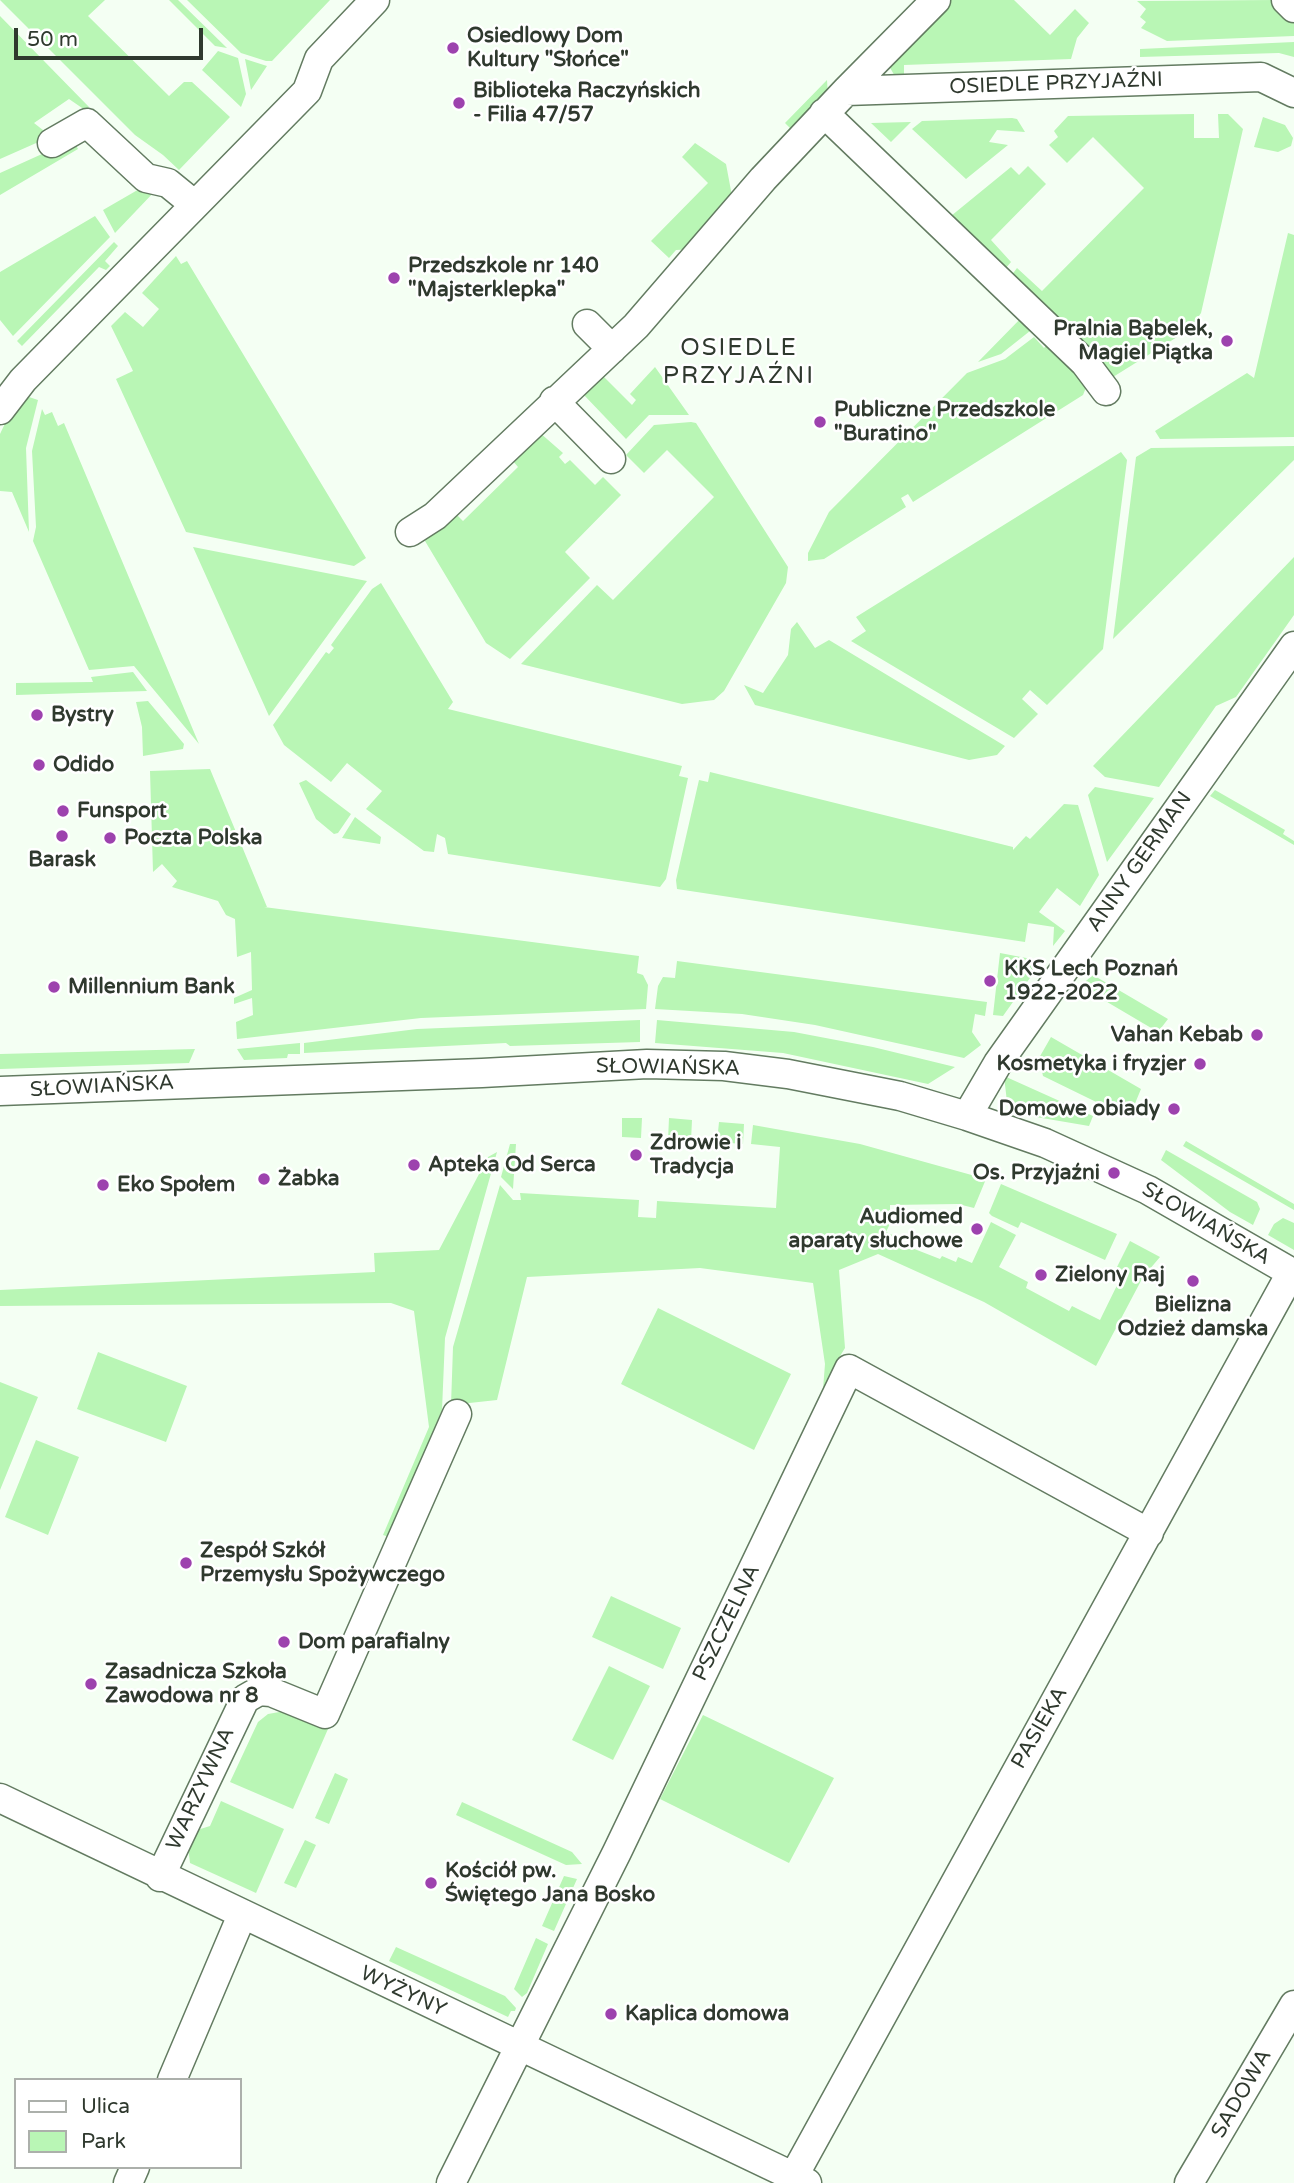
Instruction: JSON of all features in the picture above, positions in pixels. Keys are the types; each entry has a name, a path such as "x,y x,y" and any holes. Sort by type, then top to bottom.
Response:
{"street":[{"path":"0,411 23,380 307,91 319,60 375,0"},
{"path":"410,532 435,516 554,401 636,327 763,179 936,0"},
{"path":"1286,0 1294,8"},
{"name":"OSIEDLE PRZYJAŹNI","path":"846,91 1261,77 1277,82 1294,93"},
{"path":"824,113 1085,363 1106,391"},
{"path":"52,143 87,123 146,178 168,183 195,205"},
{"path":"587,324 611,349"},
{"path":"554,401 611,459"},
{"name":"ANNY GERMAN","path":"967,1115 1005,1052 1294,646"},
{"name":"SŁOWIAŃSKA","path":"0,1091 673,1064 724,1066 788,1074 900,1096 967,1115 1114,1173 1293,1274"},
{"name":"PASIEKA","path":"797,2181 1001,1795 1293,1274"},
{"name":"PSZCZELNA","path":"451,2183 635,1814 849,1369 1149,1533"},
{"name":"WARZYWNA","path":"160,1877 245,1699 259,1691 271,1692 325,1714 457,1413"},
{"name":"WYŻYNY","path":"0,1798 797,2181"},
{"path":"173,2078 242,1915"},
{"name":"SADOWA","path":"1189,2183 1294,2005"}],"green space":[{"path":"0,0 105,0 88,16 169,96 184,82 192,82 230,117 179,170 135,135"},
{"path":"169,0 178,0 227,48 215,46"},
{"path":"187,0 330,0 272,61 266,61 241,53"},
{"path":"947,0 1014,0 1050,35 1075,9 1089,23 1077,38 1071,59 904,65 904,80 896,78 889,66"},
{"path":"1274,0 1294,21 1294,36 1167,41 1141,28 1146,22 1140,17 1146,9 1137,1"},
{"path":"0,16 89,107 85,110 69,99 34,123 48,134 43,140 0,159"},
{"path":"1294,42 1294,57 1279,53 1140,57 1140,49"},
{"path":"218,51 238,58 246,94 241,107 202,70"},
{"path":"245,59 267,66 251,90"},
{"path":"827,80 828,96 794,132 785,123"},
{"path":"1194,114 1194,138 1219,138 1218,114 1228,114 1243,129 1201,313 1190,329 1113,377 1011,276 1017,268 1042,291 1144,188 1093,137 1067,163 1049,145 1058,137 1054,131 1068,116"},
{"path":"1263,117 1285,125 1293,138 1291,146 1278,152 1254,147"},
{"path":"1017,119 1025,132 997,130 989,142 1008,145 966,179 912,129 922,121"},
{"path":"911,122 891,142 871,123"},
{"path":"73,140 78,149 0,195 0,173"},
{"path":"695,143 726,164 732,196 695,249 676,250 669,258 651,241 708,183 682,157"},
{"path":"1028,166 1046,184 991,240 1011,262 1005,269 951,216 1011,167 1019,175"},
{"path":"141,188 156,190 115,233 103,210"},
{"path":"95,216 110,237 13,336 0,320 0,272"},
{"path":"1288,233 1294,235 1294,437 1160,439 1155,431 1247,373 1254,378"},
{"path":"114,242 118,246 105,261 110,266 106,270 99,267 22,346 17,341"},
{"path":"176,256 181,264 187,261 366,558 354,566 186,532 116,379 133,371 111,326 125,312 143,327 159,309 142,293"},
{"path":"1025,314 1035,327 1001,354 978,362"},
{"path":"1034,337 1044,348 1052,340 1087,385 1083,395 913,502 908,494 901,498 906,507 824,559 808,561 808,553 829,512 967,373 1005,359"},
{"path":"655,367 689,415 649,415 626,439 583,394 598,371 632,405 636,400 630,394"},
{"path":"23,395 38,400 26,448 29,532 12,492 0,491 0,434"},
{"path":"42,409 45,415 52,412 58,426 64,423 199,744 134,666 89,670 33,541 36,527 32,451"},
{"path":"696,423 788,567 786,583 724,691 714,700 682,704 521,664 597,585 613,600 714,497 667,450 644,473 626,455 654,425"},
{"path":"539,432 563,453 559,457 565,464 570,460 595,485 603,477 621,495 565,552 590,578 510,659 486,643 425,541 429,531 451,509 463,521 518,467 507,454"},
{"path":"1294,446 1294,460 1113,639 1136,457 1151,448"},
{"path":"1121,452 1127,460 1103,649 1047,705 1030,690 1022,699 1038,714 1014,738 851,641 866,631 856,617"},
{"path":"193,547 367,581 269,716"},
{"path":"1294,557 1294,615 1236,697 1216,706 1159,787 1105,777 1093,766"},
{"path":"381,583 453,702 448,709 682,766 679,776 688,778 666,879 660,887 448,854 445,838 437,834 434,852 424,851 366,809 382,791 347,763 331,782 284,745 273,725 326,652 329,654 334,648 331,645 372,589"},
{"path":"797,622 815,648 829,640 1005,746 997,755 969,760 755,705 744,685 763,693 788,655 791,629"},
{"path":"133,672 147,691 16,695 16,683 93,682 91,677"},
{"path":"148,701 184,744 183,749 143,756 142,727 136,702"},
{"path":"210,769 267,907 264,907 639,956 637,973 643,975 648,985 646,1009 421,1018 237,1039 236,1022 253,1015 252,998 234,1004 234,998 252,990 251,952 237,957 235,919 226,915 218,901 172,887 177,881 162,864 153,872 150,771"},
{"path":"710,772 1013,847 1013,850 1026,836 1030,839 1064,804 1078,805 1099,875 1080,906 1057,888 1039,912 1065,931 1053,946 1054,927 1028,923 1025,942 677,889 676,880 699,780 708,782"},
{"path":"306,780 351,814 338,833 334,834 316,819 299,783"},
{"path":"1095,787 1154,798 1107,862 1088,795"},
{"path":"1215,790 1285,830 1283,834 1294,841 1294,845 1210,796"},
{"path":"355,817 381,837 380,844 342,838"},
{"path":"1000,953 1042,961 1003,1016 993,1015"},
{"path":"677,961 987,1002 985,1016 975,1014 972,1032 981,1045 964,1058 815,1025 742,1014 655,1009 658,986 663,977 675,978"},
{"path":"1093,975 1168,1019 1158,1032 1080,986"},
{"path":"640,1020 640,1042 510,1046 506,1043 304,1053 304,1043 417,1029"},
{"path":"657,1020 794,1032 873,1047 955,1067 928,1084 783,1053 655,1043"},
{"path":"1051,1037 1141,1089 1129,1118 1043,1076 1039,1058"},
{"path":"300,1043 300,1054 288,1054 287,1058 244,1060 237,1049"},
{"path":"195,1049 189,1063 0,1069 0,1054"},
{"path":"1004,1076 1093,1116 1089,1126 1036,1117 1016,1109 1007,1102"},
{"path":"622,1118 642,1118 641,1138 622,1137"},
{"path":"669,1118 692,1120 691,1141 668,1140"},
{"path":"719,1122 744,1124 743,1144 717,1142"},
{"path":"753,1125 860,1144 986,1179 974,1208 958,1204 890,1205 890,1210 896,1211 886,1232 901,1239 899,1243 940,1259 942,1256 956,1262 958,1257 972,1263 991,1222 1016,1235 999,1267 1028,1282 1026,1288 1069,1311 1072,1306 1100,1320 1124,1271 1117,1267 1130,1241 1160,1257 1143,1277 1096,1366 984,1302 878,1254 839,1270 845,1348 834,1366 835,1374 822,1402 825,1364 813,1283 700,1268 527,1277 497,1400 451,1405 453,1347 500,1185 513,1200 521,1200 520,1193 639,1200 638,1217 656,1218 657,1201 776,1208 780,1147 751,1144"},
{"path":"1186,1141 1294,1204 1294,1210 1183,1146"},
{"path":"510,1144 516,1144 513,1189 501,1177"},
{"path":"1166,1150 1257,1202 1260,1209 1253,1225 1230,1212 1161,1160"},
{"path":"497,1152 445,1338 442,1410 389,1537 383,1535 429,1427 414,1311 391,1303 0,1306 0,1290 375,1272 374,1253 439,1250 488,1157"},
{"path":"1001,1184 1117,1234 1105,1260 1021,1222 1018,1228 992,1216 989,1213"},
{"path":"1283,1218 1294,1223 1294,1250 1268,1235 1274,1224"},
{"path":"658,1308 791,1374 754,1450 621,1384"},
{"path":"98,1352 187,1386 166,1442 77,1409"},
{"path":"0,1382 38,1397 0,1490"},
{"path":"36,1440 79,1457 48,1535 5,1517"},
{"path":"611,1596 681,1628 663,1669 592,1637"},
{"path":"609,1666 650,1686 613,1760 572,1740"},
{"path":"285,1711 328,1729 293,1809 230,1782 258,1722 268,1714"},
{"path":"703,1715 834,1778 789,1863 660,1799"},
{"path":"335,1773 348,1779 329,1824 315,1818"},
{"path":"221,1801 284,1829 256,1893 190,1863 188,1847 194,1831 210,1826"},
{"path":"462,1802 572,1852 582,1864 566,1865 456,1815"},
{"path":"305,1840 316,1845 296,1888 284,1883"},
{"path":"564,1876 577,1879 554,1931 542,1926"},
{"path":"536,1938 548,1944 527,1993 522,1997 514,1989"},
{"path":"396,1947 505,1996 516,2008 515,2011 511,2011 508,2017 389,1961"}],"place":[{"name":"Osiedlowy Dom Kultury \"Słońce\"","path":"453,48"},
{"name":"Biblioteka Raczyńskich - Filia 47/57","path":"459,103"},
{"name":"Przedszkole nr 140 \"Majsterklepka\"","path":"394,278"},
{"name":"Pralnia Bąbelek, Magiel Piątka","path":"1227,341"},
{"name":"Publiczne Przedszkole \"Buratino\"","path":"820,422"},
{"name":"Bystry","path":"37,715"},
{"name":"Odido","path":"39,765"},
{"name":"Funsport","path":"63,811"},
{"name":"Barask","path":"62,836"},
{"name":"Poczta Polska","path":"110,838"},
{"name":"KKS Lech Poznań 1922-2022","path":"990,981"},
{"name":"Millennium Bank","path":"54,987"},
{"name":"Vahan Kebab","path":"1257,1035"},
{"name":"Kosmetyka i fryzjer","path":"1200,1064"},
{"name":"Domowe obiady","path":"1174,1109"},
{"name":"Zdrowie i Tradycja","path":"636,1155"},
{"name":"Apteka Od Serca","path":"414,1165"},
{"name":"Os. Przyjaźni","path":"1114,1173"},
{"name":"Żabka","path":"264,1179"},
{"name":"Eko Społem","path":"103,1185"},
{"name":"Audiomed aparaty słuchowe","path":"977,1229"},
{"name":"Zielony Raj","path":"1041,1275"},
{"name":"Bielizna Odzież damska","path":"1193,1281"},
{"name":"Zespół Szkół Przemysłu Spożywczego","path":"186,1563"},
{"name":"Dom parafialny","path":"284,1642"},
{"name":"Zasadnicza Szkoła Zawodowa nr 8","path":"91,1684"},
{"name":"Kościół pw. Świętego Jana Bosko","path":"431,1883"},
{"name":"Kaplica domowa","path":"611,2014"}],"district":[{"name":"OSIEDLE PRZYJAŹNI","path":"739,363"}]}
